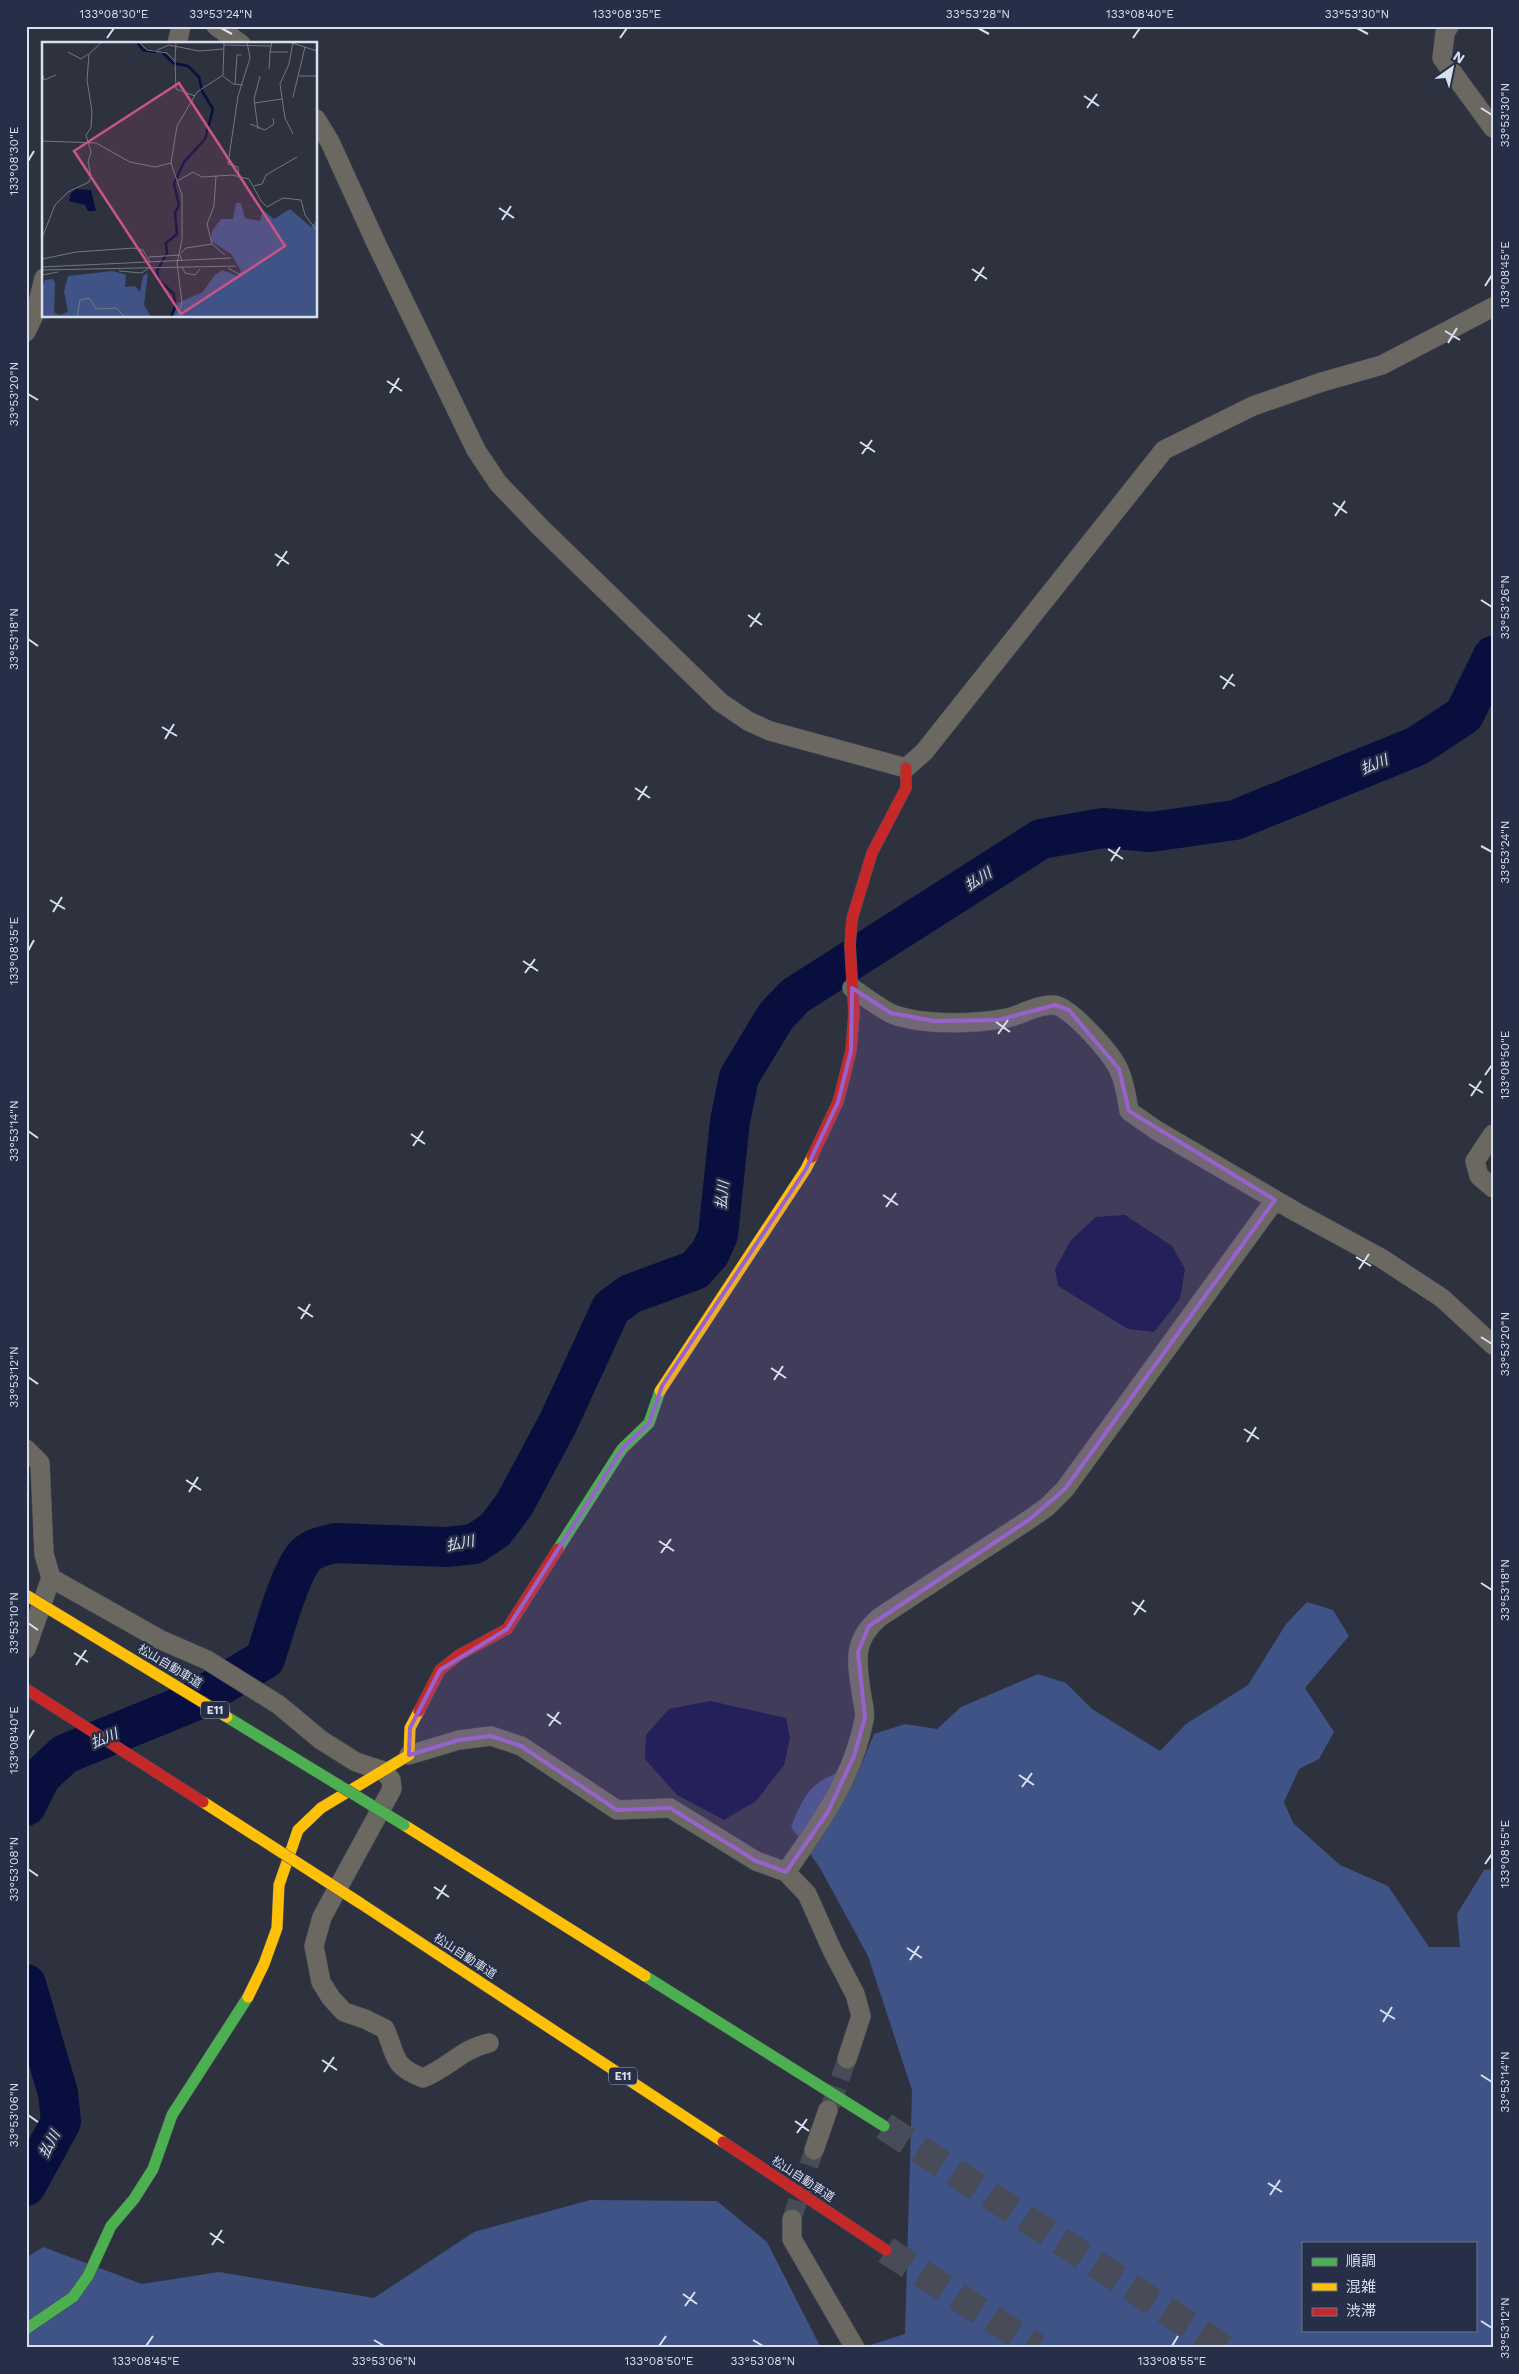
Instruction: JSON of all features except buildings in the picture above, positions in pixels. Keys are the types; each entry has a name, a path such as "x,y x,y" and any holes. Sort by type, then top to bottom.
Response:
{"main road":[{"path":"26,2330 73,2297 88,2276 111,2226 134,2199 153,2169 172,2115 247,1998 264,1964 277,1928 280,1885 298,1830 321,1808 409,1755 410,1728 440,1670 459,1655 507,1629 622,1449 649,1423 662,1386 806,1169 838,1102 851,1051 854,1014 850,945 852,919 872,853 906,788 906,768"},
{"name":"松山自動車道","path":"26,1595 404,1825 884,2126"},
{"name":"松山自動車道","path":"26,1688 360,1903 886,2250"}],"street":[{"path":"177,42 181,26"},
{"path":"216,26 238,42"},
{"path":"1449,26 1445,33 1442,58 1493,128"},
{"path":"318,121 330,142 376,243 476,450 498,483 553,541 720,702 734,712 770,731 906,768 924,752 1164,450 1253,406 1322,382 1382,365 1493,307"},
{"path":"26,332 36,310 42,286"},
{"path":"852,988 891,1013 934,1021 956,1023 998,1020 1016,1016 1039,1006 1055,1005 1069,1010 1119,1069 1129,1111 1275,1200 1381,1258 1442,1298 1493,1345"},
{"path":"1493,1134 1475,1161 1479,1176 1493,1188"},
{"path":"786,1872 828,1812 854,1756 865,1718 857,1666 860,1638 869,1626 880,1617 1030,1519 1047,1507 1065,1489 1275,1200"},
{"path":"26,1449 40,1464 44,1554 51,1578 26,1649"},
{"path":"51,1578 161,1640 206,1660 279,1705 321,1740 356,1762 384,1771 391,1780 392,1789 322,1917 314,1946 320,1982 344,2012 365,2019 385,2029 396,2062 407,2072 423,2078 435,2074 472,2046 489,2043"},
{"path":"409,1755 459,1740 491,1736 521,1746 617,1810 670,1808 756,1861 786,1872 807,1894 832,1950 855,1994 861,2016 848,2059"},
{"path":"814,2150 828,2110"},
{"path":"792,2218 792,2239 855,2348"}],"highlighted area":[{"path":"852,988 891,1013 934,1021 998,1020 1055,1005 1069,1010 1119,1069 1129,1111 1275,1200 1065,1489 1030,1519 869,1626 858,1652 865,1718 854,1756 828,1812 786,1872 756,1861 670,1808 617,1810 521,1746 491,1736 459,1740 409,1755 410,1728 440,1670 507,1629 622,1449 649,1423 662,1386 806,1169 838,1102 851,1051"}],"shaded area":[{"path":"1125,1215 1172,1246 1185,1269 1180,1299 1154,1332 1128,1329 1058,1286 1055,1269 1071,1240 1096,1217"},
{"path":"1307,1602 1333,1610 1349,1636 1305,1688 1334,1732 1319,1759 1299,1769 1284,1802 1293,1823 1340,1865 1388,1886 1429,1947 1460,1947 1457,1914 1484,1870 1493,1869 1493,2348 861,2348 905,2334 912,2090 868,1956 820,1868 791,1827 804,1800 817,1784 862,1763 874,1734 905,1724 937,1729 961,1707 1038,1674 1066,1683 1092,1709 1160,1751 1186,1724 1248,1685 1286,1624"},
{"path":"710,1701 786,1718 790,1738 784,1765 756,1801 724,1820 677,1795 645,1759 646,1735 669,1709"},
{"path":"590,2200 717,2201 767,2242 821,2348 26,2348 26,2258 43,2247 142,2284 219,2272 374,2298 474,2232"}],"waterway":[{"name":"払川","path":"26,1806 41,1776 65,1754 192,1702 265,1659 293,1577 298,1566 310,1551 335,1543 446,1547 474,1544 495,1530 514,1505 558,1423 611,1308 630,1294 695,1270 710,1253 718,1235 730,1121 739,1077 776,1016 795,996 1041,839 1103,828 1151,832 1235,820 1417,746 1464,715 1493,656"},
{"name":"払川","path":"26,1984 58,2093 61,2122 26,2186"}],"tunnel":[{"path":"831,2105 847,2059"},
{"path":"884,2126 1224,2348"},
{"path":"792,2219 814,2150"},
{"path":"886,2250 1037,2348"}],"traffic: fast":[{"path":"558,1549 622,1449 649,1423 660,1391"},
{"path":"227,1717 404,1825"},
{"path":"645,1976 884,2126"},
{"path":"26,2329 73,2297 88,2276 111,2226 134,2199 153,2169 172,2115 248,1997"}],"traffic: slow":[{"path":"660,1391 806,1169 812,1157"},
{"path":"26,1595 227,1717"},
{"path":"248,1997 264,1964 277,1928 279,1885 298,1830 321,1808 409,1755 410,1728 419,1711"},
{"path":"203,1802 360,1903"},
{"path":"404,1825 645,1976"},
{"path":"360,1903 723,2142"}],"traffic: jam":[{"path":"812,1157 838,1102 851,1051 854,1014 850,945 852,919 872,853 906,788 906,768"},
{"path":"419,1711 440,1670 459,1655 507,1629 558,1549"},
{"path":"26,1689 203,1802"},
{"path":"723,2142 886,2250"}]}
